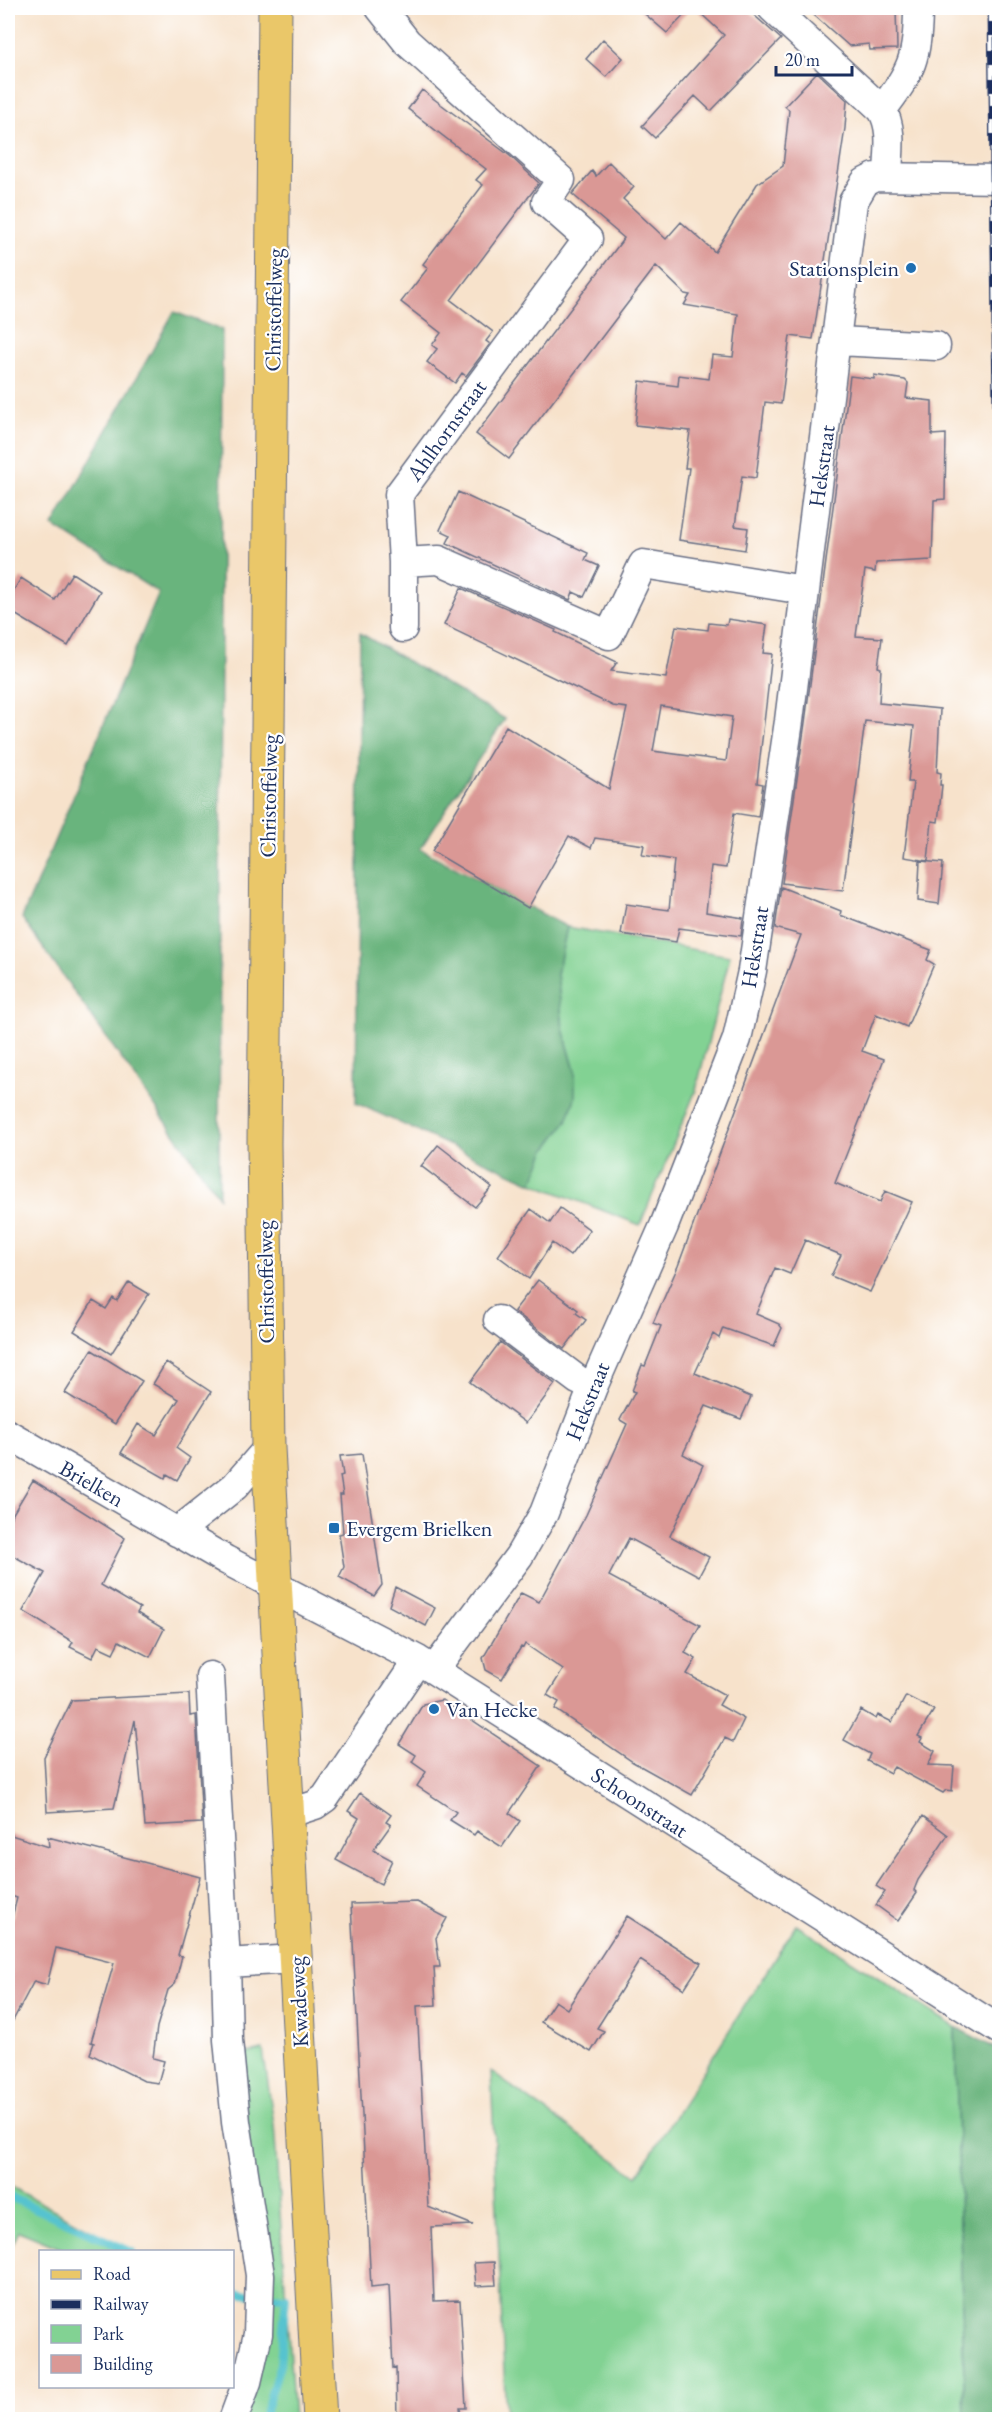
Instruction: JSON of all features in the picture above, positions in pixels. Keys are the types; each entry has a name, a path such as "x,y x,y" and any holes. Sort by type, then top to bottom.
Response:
{"main road":[{"name":"Christoffelweg","path":"274,1585 268,1448 264,1132 275,8"},
{"name":"Kwadeweg","path":"274,1585 320,2420"}],"street":[{"name":"Ahlhornstraat","path":"380,8 407,42 561,180 546,202 588,238 399,494 404,562"},
{"path":"772,8 882,110 888,121 889,131 888,177 999,179"},
{"path":"882,110 906,78 914,59 918,8"},
{"name":"Hekstraat","path":"287,1814 315,1805 325,1798 426,1665 532,1535 592,1387 664,1226 737,1039 752,971 789,721 854,202 865,182 875,177 888,177"},
{"path":"838,341 936,346"},
{"path":"403,628 404,562 439,560 609,635 644,564 804,590"},
{"path":"498,1320 578,1380 592,1387"},
{"name":"Brielken","path":"8,1434 274,1585"},
{"path":"177,1532 235,1486 268,1448"},
{"name":"Schoonstraat","path":"274,1585 426,1665 999,2030"},
{"path":"210,1676 226,1963 228,2040 236,2122 260,2275 258,2334 247,2382 233,2420"},
{"path":"226,1963 296,1959"}],"green space":[{"path":"174,312 222,330 219,1197 22,918 159,593 53,526"},
{"path":"360,633 505,719 420,849 567,927 557,974 563,1029 575,1071 575,1098 567,1121 545,1151 532,1183 356,1103"},
{"path":"567,927 730,956 696,1090 640,1225 532,1183 545,1151 567,1121 575,1071 563,1029 557,974"},
{"path":"796,1925 955,2027 965,2419 506,2419 491,2072 637,2176"},
{"path":"955,2027 999,2050 999,2419 965,2419"},
{"path":"263,2050 274,2124 294,2419 242,2420 262,2356 242,2054"},
{"path":"8,2185 128,2250 65,2250 19,2231 8,2254"}],"building":[{"path":"638,8 691,8 667,33"},
{"path":"695,8 746,8 781,39 711,111 695,96 655,138 642,126 724,35"},
{"path":"806,8 896,8 897,49 870,50 869,44 849,46"},
{"path":"603,39 623,58 606,77 586,59"},
{"path":"817,72 847,100 845,128 813,339 790,336 781,404 765,402 756,478 742,476 735,526 748,528 745,550 679,540 689,468 685,468 690,431 635,425 640,381 678,386 679,375 709,379 712,355 733,357 738,314 684,305 690,295 685,294 656,266 509,459 476,434 624,238 572,194 592,171 596,176 609,162 634,187 623,199 666,239 681,222 715,252 757,184 783,166 789,110 785,106"},
{"path":"422,90 510,156 539,183 451,300 493,332 486,341 490,344 466,376 462,373 455,383 427,362 437,349 432,345 441,333 401,302 428,268 423,264 483,185 476,180 486,169 408,109"},
{"path":"874,375 905,380 908,383 906,398 932,401 932,435 946,434 945,499 934,500 932,560 876,563 875,572 865,570 856,636 882,638 878,667 881,668 879,703 940,709 937,772 941,773 940,785 942,785 938,822 932,821 928,861 904,857 913,782 908,782 914,726 865,721 843,891 782,883 850,376 874,379"},
{"path":"458,492 588,553 585,560 599,566 584,597 573,592 570,600 447,543 451,535 440,530"},
{"path":"72,573 100,591 68,646 8,610 8,600 21,578 55,600"},
{"path":"461,588 556,630 555,632 617,662 611,671 666,678 676,626 708,630 709,623 727,625 728,619 767,625 763,653 772,654 757,783 763,784 758,817 734,813 726,868 711,866 706,912 743,918 741,936 679,928 676,942 621,934 626,904 669,910 674,860 642,855 644,845 595,838 591,848 569,836 528,908 432,851 506,726 609,789 627,708 613,706 444,625","holes":["661,706 732,717 726,761 653,751"]},
{"path":"920,861 943,863 939,904 918,901"},
{"path":"781,887 841,911 840,915 931,950 927,960 934,964 907,1027 876,1014 862,1051 884,1059 835,1183 880,1202 885,1191 912,1202 870,1292 831,1276 841,1255 805,1240 790,1274 775,1268 756,1314 779,1324 782,1328 774,1346 723,1328 719,1338 713,1334 695,1373 751,1397 741,1419 706,1406 683,1454 703,1465 670,1536 709,1557 699,1576 629,1538 609,1576 700,1625 685,1653 696,1659 687,1674 725,1695 719,1705 744,1719 733,1742 725,1738 692,1795 633,1762 555,1709 559,1702 547,1695 563,1670 525,1644 502,1679 486,1670 483,1658 521,1593 539,1602 586,1515 627,1424 620,1420 635,1392 632,1391 642,1365 645,1366 661,1326 653,1323 678,1266 801,935 775,928"},
{"path":"438,1145 492,1187 475,1207 421,1166"},
{"path":"560,1208 590,1230 570,1256 552,1243 529,1279 498,1256 531,1209 550,1223"},
{"path":"538,1280 578,1310 576,1313 586,1320 564,1349 514,1311"},
{"path":"129,1282 149,1294 111,1354 74,1331 93,1301 106,1309 113,1298 117,1301"},
{"path":"500,1342 555,1384 526,1423 470,1382"},
{"path":"92,1350 142,1381 115,1424 65,1393"},
{"path":"166,1362 211,1392 176,1448 190,1458 177,1480 167,1474 165,1478 121,1453 138,1424 156,1435 179,1399 153,1384"},
{"path":"362,1454 382,1585 374,1596 339,1577 344,1567 339,1534 343,1533 340,1495 343,1495 340,1476 343,1475 340,1456"},
{"path":"33,1480 125,1538 101,1585 140,1608 137,1613 164,1629 150,1657 119,1641 113,1653 98,1646 92,1658 70,1647 73,1642 23,1611 45,1573 8,1553 8,1522"},
{"path":"395,1587 435,1608 426,1626 389,1606"},
{"path":"189,1694 190,1716 196,1715 202,1823 145,1826 135,1720 114,1808 47,1812 44,1757 72,1700"},
{"path":"906,1696 934,1710 918,1736 922,1738 920,1742 935,1751 928,1765 954,1766 952,1791 946,1790 943,1793 894,1767 890,1773 867,1761 870,1754 844,1740 861,1710 876,1719 878,1715 892,1722"},
{"path":"442,1700 541,1766 509,1813 520,1821 502,1847 477,1831 474,1835 450,1820 456,1812 417,1786 426,1772 412,1762 416,1755 399,1744 423,1704"},
{"path":"360,1793 391,1815 386,1822 391,1825 373,1850 392,1860 381,1884 336,1860 359,1818 348,1811"},
{"path":"923,1816 948,1835 918,1880 914,1890 917,1893 898,1921 876,1905 885,1892 876,1886"},
{"path":"8,1834 49,1847 48,1837 200,1877 178,1955 182,1956 175,1984 168,1990 157,2027 153,2058 164,2061 158,2083 144,2081 90,2054 94,2043 91,2042 114,1963 56,1948 47,1985 34,1981 8,2030 8,1933 17,1898 8,1895"},
{"path":"417,1902 447,1918 436,1938 440,1967 434,1967 436,2005 417,2006 428,2207 473,2225 431,2227 434,2301 460,2300 466,2408 460,2408 461,2420 397,2420 396,2367 393,2368 389,2285 371,2287 351,1904"},
{"path":"627,1916 701,1963 684,1989 640,1960 597,2028 604,2031 591,2052 541,2022 555,2001 567,2009"},
{"path":"494,2262 496,2285 476,2286 474,2263"}],"waterway":[{"path":"8,2196 128,2250"},
{"path":"234,2293 254,2295"},
{"path":"263,2420 280,2364 286,2297 266,2296"}],"railway":[{"path":"991,8 1000,724"}],"place":[{"name":"Stationsplein","path":"911,268"},
{"name":"Evergem Brielken","path":"334,1528"},
{"name":"Van Hecke","path":"434,1709"}]}
